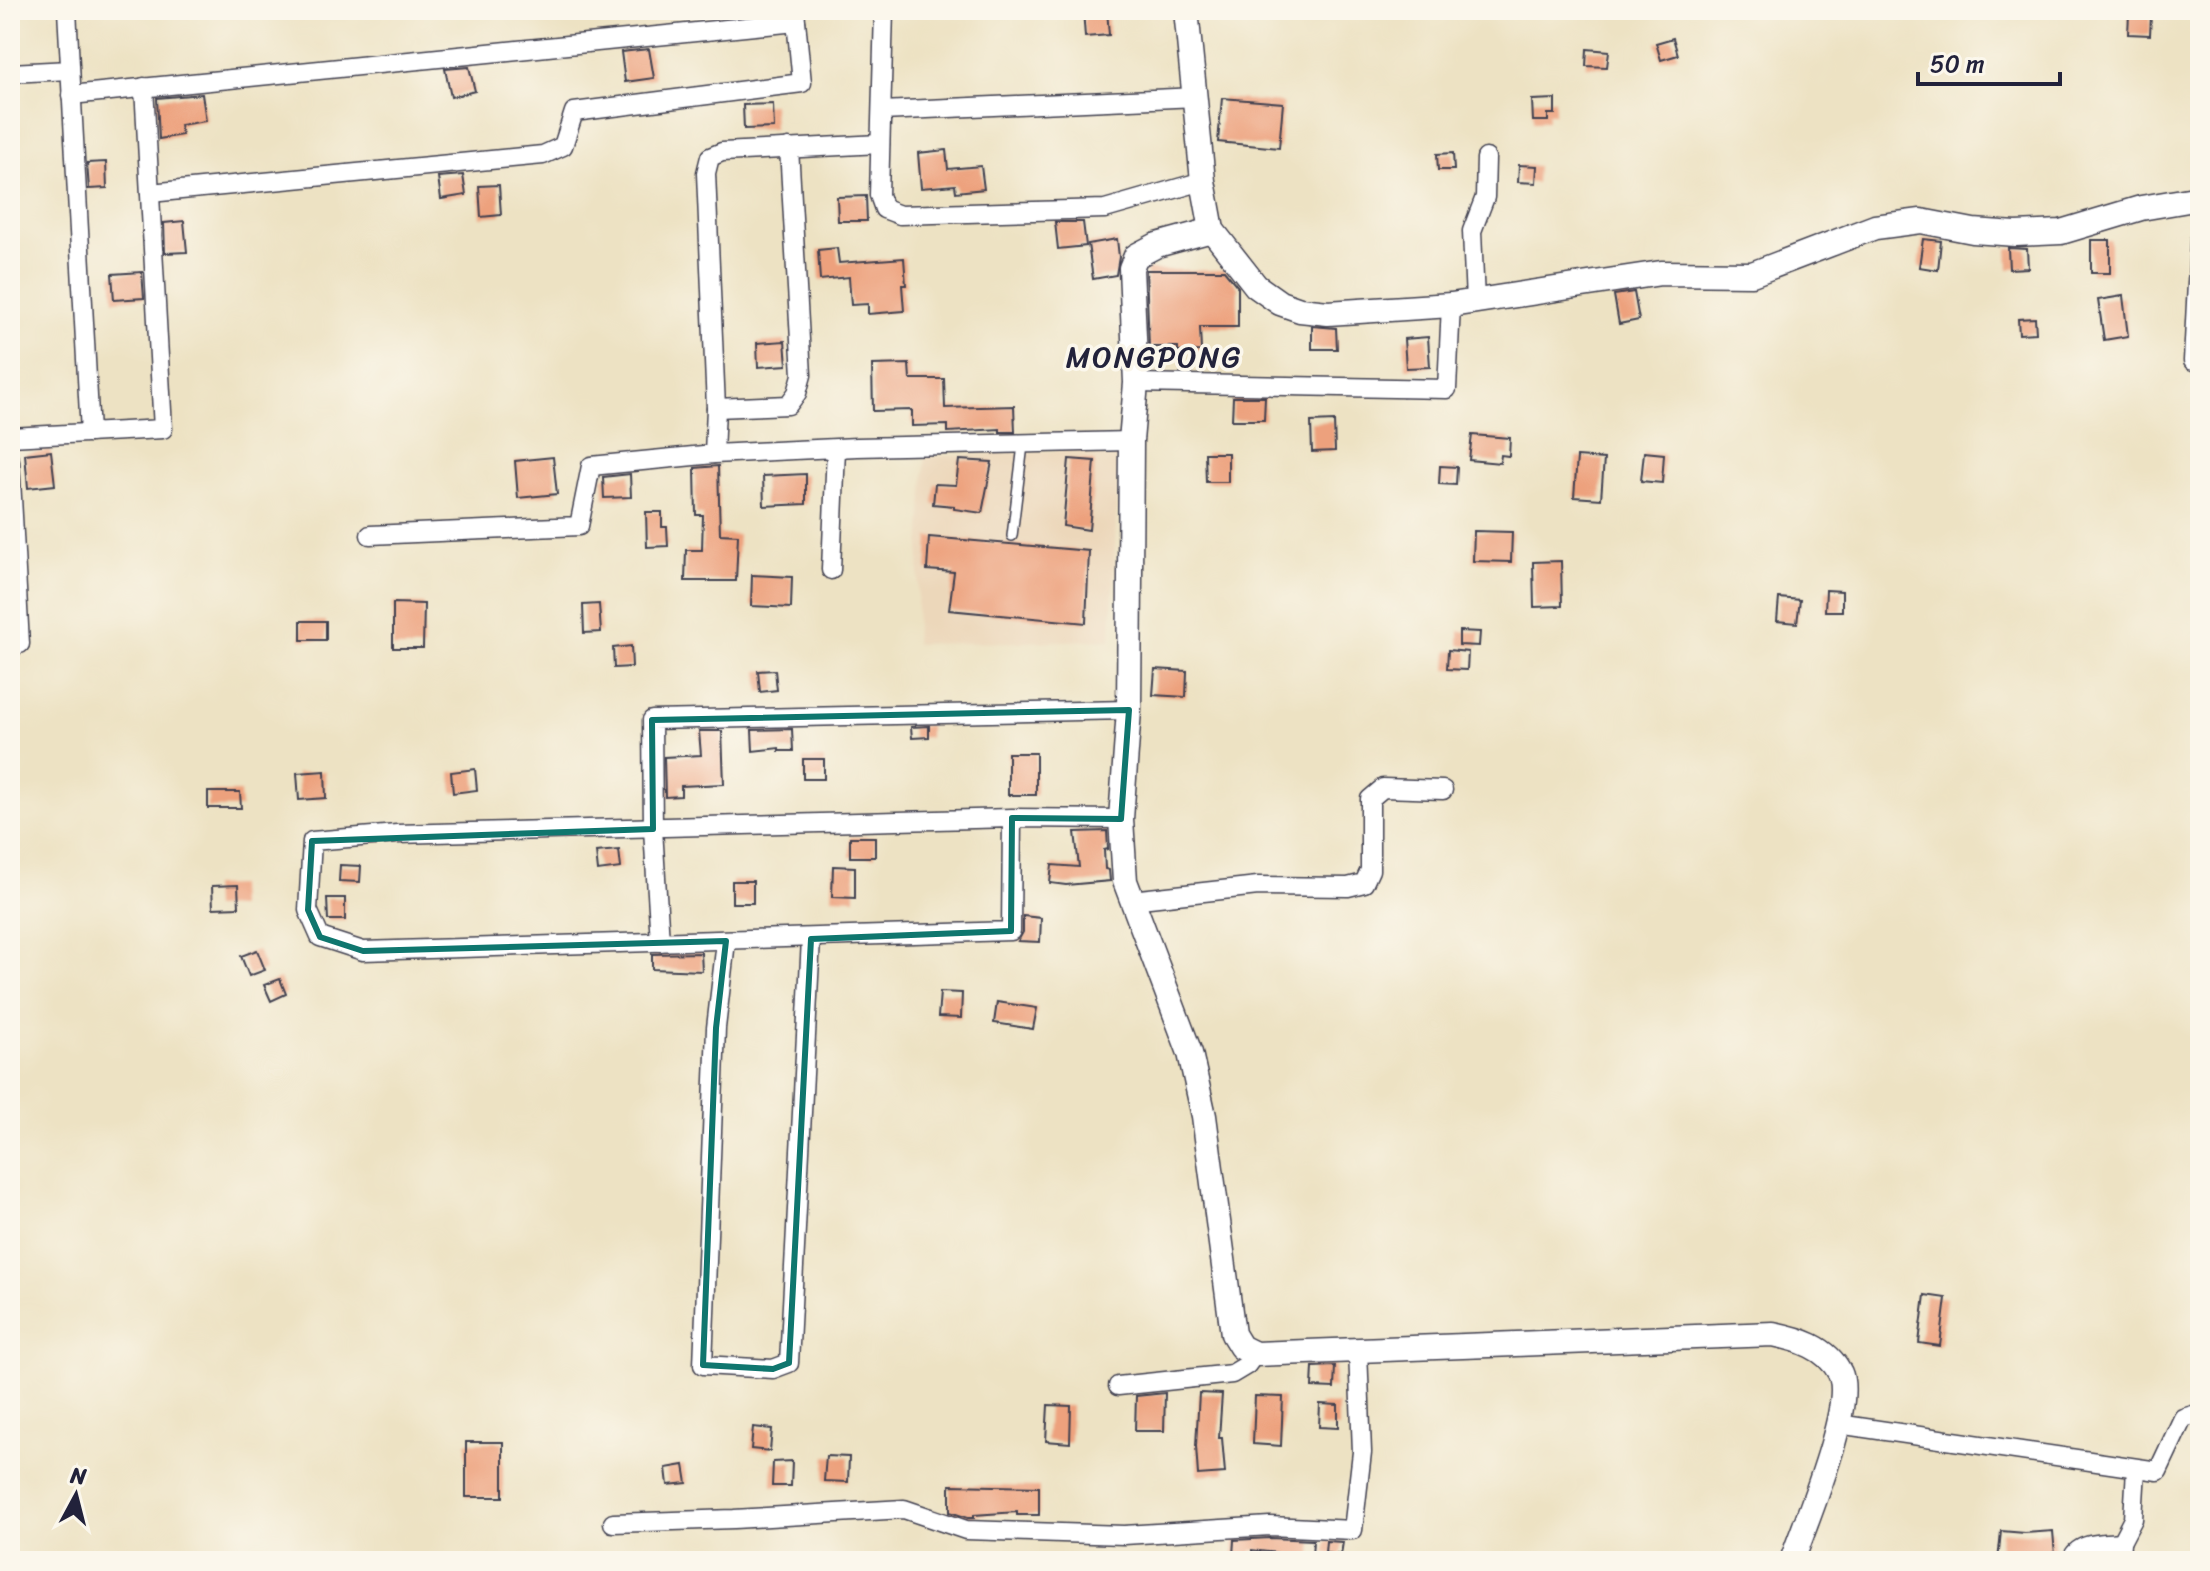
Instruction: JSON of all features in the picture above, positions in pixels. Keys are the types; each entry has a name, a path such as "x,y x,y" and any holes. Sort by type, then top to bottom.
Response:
{"street":[{"path":"67,10 90,433"},
{"path":"884,10 879,195 884,209 900,215 1105,209 1203,181"},
{"path":"1186,10 1203,181 1212,230 1256,286 1280,303 1300,310 1328,313 1463,303 1661,273 1752,274 1875,227 1921,221 2001,233 2061,232 2141,208 2200,198"},
{"path":"71,95 796,16 802,83 574,112 563,146 543,155 150,193"},
{"path":"10,73 70,70"},
{"path":"10,437 163,429 144,87"},
{"path":"882,111 1197,97"},
{"path":"714,454 716,408 706,173 710,157 722,152 880,144"},
{"path":"716,408 788,405 797,393 802,375 789,148"},
{"path":"1136,383 1447,389 1472,231 1485,197 1486,158"},
{"path":"2193,361 2200,225"},
{"path":"1212,230 1157,245 1136,256 1131,268 1136,383 1131,441 1129,710 1121,819 1125,881 1190,1053 1204,1116 1233,1334 1241,1347 1255,1354 1773,1334 1802,1340 1822,1352 1839,1372 1844,1394 1838,1424 1792,1561"},
{"path":"370,535 579,526 591,466 714,454 1131,441"},
{"path":"831,570 836,449"},
{"path":"10,461 12,547 20,644 10,645"},
{"path":"660,942 653,829 652,720 1129,710"},
{"path":"1131,900 1258,886 1348,887 1364,883 1370,870 1370,799 1383,788 1443,790"},
{"path":"1012,818 1011,931 363,951 320,937 308,910 312,841 397,834 1012,818 1121,819"},
{"path":"726,941 716,1028 703,1365 773,1369 789,1363 811,939"},
{"path":"613,1523 904,1509 966,1530 1124,1535 1270,1526 1353,1530 1362,1452 1358,1351"},
{"path":"1118,1386 1232,1374 1247,1365 1255,1354"},
{"path":"1838,1424 2158,1471 2183,1418 2200,1413"},
{"path":"2120,1561 2121,1542 2133,1519 2136,1469"},
{"path":"2071,1561 2073,1554 2082,1546 2121,1542"}],"lane":[{"path":"1012,536 1023,445"}],"highlighted area":[{"path":"1129,710 1121,819 1012,818 1011,931 811,939 789,1363 773,1369 703,1365 716,1028 726,941 363,951 320,937 308,910 312,841 653,829 652,720"}],"shaded area":[{"path":"1119,448 1111,640 915,644 925,457"}],"building":[{"path":"1083,10 1107,10 1109,35 1085,37"},
{"path":"2129,14 2151,15 2150,35 2128,34"},
{"path":"1673,38 1678,55 1661,60 1656,43"},
{"path":"649,49 654,78 625,82 621,52"},
{"path":"1587,49 1609,51 1607,67 1586,66"},
{"path":"469,67 475,91 451,97 445,69"},
{"path":"202,94 206,121 180,125 182,135 159,139 157,98"},
{"path":"1222,98 1283,103 1279,148 1218,142"},
{"path":"1555,99 1555,114 1548,114 1548,121 1533,121 1532,100"},
{"path":"773,104 774,128 744,129 743,105"},
{"path":"946,150 948,169 981,166 984,189 956,192 955,185 921,188 918,153"},
{"path":"1453,153 1454,170 1438,170 1437,154"},
{"path":"106,162 107,188 89,189 87,163"},
{"path":"1519,165 1537,166 1536,183 1518,182"},
{"path":"463,175 466,195 441,199 438,177"},
{"path":"499,185 501,215 481,217 479,186"},
{"path":"866,196 867,221 838,221 837,197"},
{"path":"184,221 187,252 165,253 164,223"},
{"path":"1055,222 1083,222 1086,246 1058,249"},
{"path":"1117,239 1119,257 1116,275 1093,279 1088,244"},
{"path":"1923,239 1941,241 1938,270 1919,267"},
{"path":"2091,240 2110,240 2110,273 2091,273"},
{"path":"837,248 839,263 904,258 904,311 868,314 868,304 851,305 849,277 820,280 818,250"},
{"path":"2008,248 2027,249 2028,268 2009,269"},
{"path":"1146,270 1224,270 1238,287 1238,327 1200,327 1201,351 1178,352 1178,347 1149,347"},
{"path":"142,272 144,298 114,300 112,274"},
{"path":"1634,292 1639,320 1619,324 1614,295"},
{"path":"2123,296 2128,336 2104,340 2098,300"},
{"path":"2035,318 2036,333 2019,334 2018,319"},
{"path":"1312,326 1336,328 1337,349 1312,349"},
{"path":"1428,337 1430,367 1406,368 1404,339"},
{"path":"785,341 787,365 758,367 757,343"},
{"path":"909,364 910,379 944,379 945,408 1014,406 1015,432 1000,432 1000,429 948,432 948,425 912,426 912,410 873,411 872,365"},
{"path":"1233,397 1265,397 1264,420 1232,420"},
{"path":"1334,421 1335,451 1312,452 1311,422"},
{"path":"1472,435 1510,438 1509,456 1501,455 1500,463 1469,460"},
{"path":"51,451 55,485 28,488 25,454"},
{"path":"1644,452 1664,454 1662,483 1641,481"},
{"path":"1205,453 1228,453 1228,482 1206,482"},
{"path":"553,457 557,494 518,498 515,461"},
{"path":"1577,457 1604,459 1601,499 1574,497"},
{"path":"1069,459 1095,461 1089,530 1063,526"},
{"path":"959,460 992,462 982,513 933,504 935,484 956,485"},
{"path":"718,466 720,534 738,535 736,581 685,581 686,550 702,550 703,515 696,515 695,468"},
{"path":"1440,466 1457,467 1456,485 1439,484"},
{"path":"630,474 631,497 604,498 603,477"},
{"path":"806,474 806,504 764,506 763,476"},
{"path":"646,512 662,512 662,527 667,527 668,546 647,547"},
{"path":"1474,531 1512,532 1511,562 1473,561"},
{"path":"929,537 1089,551 1086,623 949,610 954,572 927,570"},
{"path":"1561,561 1562,606 1534,607 1533,562"},
{"path":"752,575 792,577 791,608 751,606"},
{"path":"1826,590 1842,591 1842,611 1825,611"},
{"path":"1779,598 1800,600 1797,623 1777,621"},
{"path":"393,603 424,604 423,648 393,648"},
{"path":"599,604 601,632 584,633 583,605"},
{"path":"301,621 326,621 326,640 301,640"},
{"path":"1459,631 1480,632 1479,646 1459,645"},
{"path":"631,646 632,667 614,668 613,648"},
{"path":"1448,650 1468,652 1467,670 1447,669"},
{"path":"1155,669 1187,671 1186,697 1153,695"},
{"path":"775,670 777,690 760,692 758,671"},
{"path":"929,726 929,737 912,738 911,727"},
{"path":"792,729 793,751 779,751 779,748 753,751 752,730"},
{"path":"699,731 722,731 724,784 681,786 681,796 665,797 664,757 701,755"},
{"path":"1008,753 1036,753 1036,795 1008,795"},
{"path":"803,759 824,759 824,779 803,779"},
{"path":"475,769 477,790 453,793 451,772"},
{"path":"325,771 326,798 299,800 297,773"},
{"path":"208,792 240,792 241,808 208,808"},
{"path":"1107,831 1105,869 1109,870 1110,881 1066,885 1050,883 1052,865 1079,867 1075,832"},
{"path":"850,837 875,837 875,857 850,857"},
{"path":"619,850 621,868 598,871 596,852"},
{"path":"340,865 361,866 360,882 339,881"},
{"path":"833,866 855,867 855,898 832,897"},
{"path":"732,881 753,881 753,903 732,903"},
{"path":"238,885 239,907 213,908 212,886"},
{"path":"327,898 345,898 345,920 328,920"},
{"path":"1023,916 1041,918 1040,942 1018,941 1023,932"},
{"path":"257,950 265,970 249,976 241,956"},
{"path":"701,953 702,971 652,969 652,954"},
{"path":"280,979 286,994 271,1001 264,985"},
{"path":"940,992 962,993 961,1018 938,1017"},
{"path":"997,1002 1037,1008 1033,1029 994,1023"},
{"path":"1925,1295 1946,1298 1940,1346 1919,1343"},
{"path":"1335,1366 1334,1388 1312,1387 1313,1367"},
{"path":"1165,1393 1164,1431 1135,1431 1136,1396"},
{"path":"1199,1393 1222,1394 1219,1438 1222,1438 1225,1473 1198,1475"},
{"path":"1255,1396 1283,1397 1281,1446 1253,1444"},
{"path":"1320,1404 1338,1405 1338,1428 1319,1427"},
{"path":"1048,1405 1071,1406 1070,1443 1046,1441"},
{"path":"753,1427 772,1429 770,1451 751,1449"},
{"path":"466,1442 503,1442 503,1497 466,1497"},
{"path":"826,1456 849,1457 848,1482 824,1481"},
{"path":"792,1461 791,1486 772,1486 773,1462"},
{"path":"684,1465 687,1483 668,1485 666,1468"},
{"path":"950,1485 1039,1487 1039,1515 1017,1515 1017,1512 968,1518 950,1512"},
{"path":"2001,1531 2053,1531 2055,1555 2023,1558 2022,1561 1998,1561"},
{"path":"1234,1540 1313,1540 1312,1557 1252,1550 1252,1558 1233,1556"},
{"path":"1326,1541 1343,1542 1341,1555 1325,1553"}],"district":[{"name":"MONGPONG","path":"1154,357"}]}
